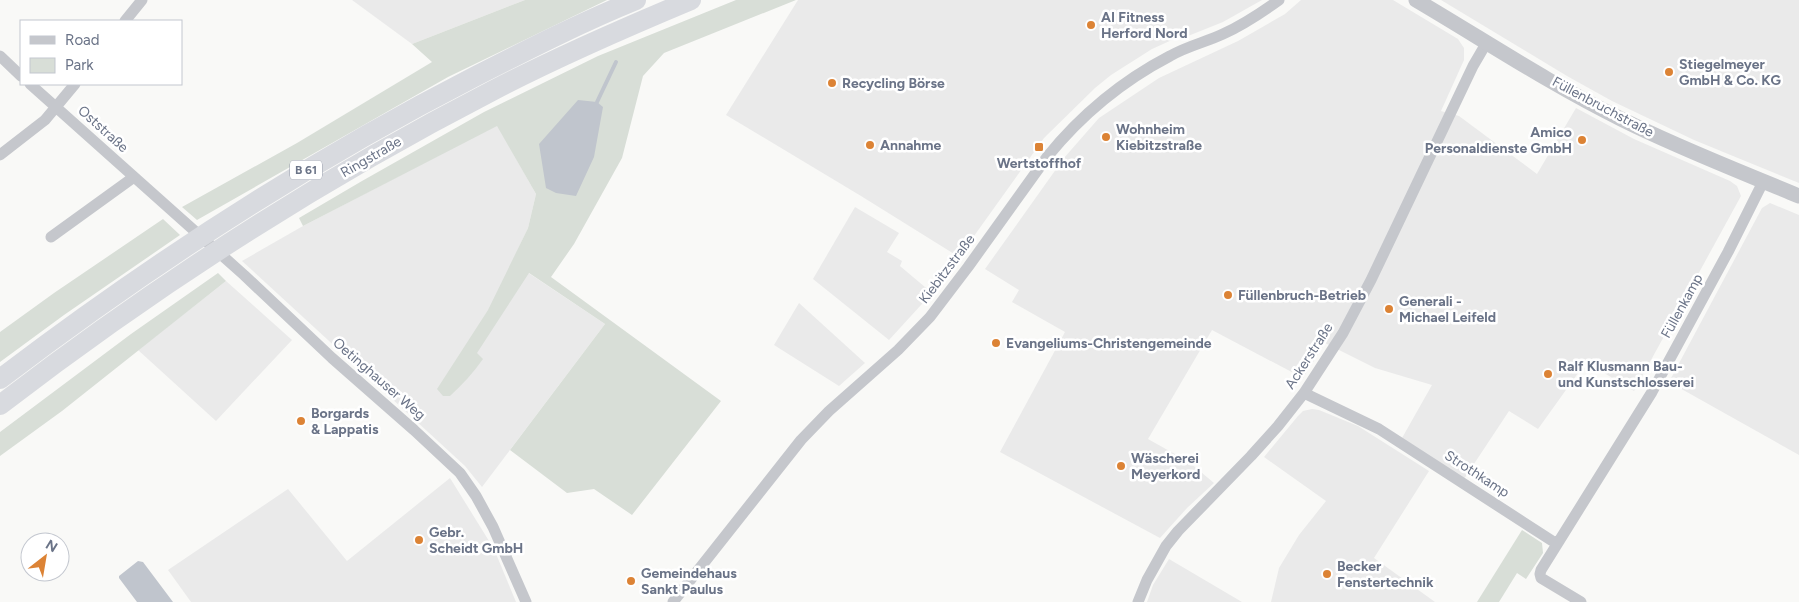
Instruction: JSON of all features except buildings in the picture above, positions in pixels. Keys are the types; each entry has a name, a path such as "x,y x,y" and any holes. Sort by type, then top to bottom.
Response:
{"highway":[{"name":"Ringstraße","path":"0,379 163,262 297,175 438,95 532,47 636,0"},
{"name":"Ringstraße","path":"0,405 96,333 234,239 368,158 503,85 628,26 691,0"}],"street":[{"path":"126,20 142,0"},
{"name":"Kiebitzstraße","path":"673,602 801,440 829,410 898,350 930,317 1047,157 1068,132 1118,87 1134,76 1187,47 1223,34 1255,17 1279,0"},
{"name":"Füllenbruchstraße","path":"1416,0 1620,118 1682,148 1799,196"},
{"name":"Ackerstraße","path":"1138,602 1147,580 1166,546 1278,426 1304,393 1343,332 1364,293 1469,74 1487,42"},
{"path":"0,56 20,75"},
{"name":"Oststraße","path":"31,85 171,210"},
{"path":"0,155 29,134 44,120 74,85"},
{"path":"51,237 134,177"},
{"name":"Füllenkamp","path":"1557,544 1652,392 1728,252 1763,182"},
{"name":"Oetinghauser Weg","path":"171,210 460,473 493,526 526,602"},
{"name":"Strothkamp","path":"1304,393 1379,429 1557,544"},
{"path":"1557,544 1540,574 1542,578 1581,602"}],"shaded area":[{"path":"352,0 525,0 412,44"},
{"path":"798,0 1262,0 1223,22 1188,36 1185,34 1152,49 1111,75 1095,88 1044,138 959,257 726,115"},
{"path":"1301,0 1393,0 1458,39 1464,48 1464,60 1441,111 1459,116 1537,174 1576,108 1634,139 1730,181 1737,186 1741,196 1634,391 1586,362 1538,429 1509,411 1464,479 1402,438 1432,385 1375,368 1325,343 1303,378 1212,330 1148,439 1189,462 1214,483 1187,508 1160,538 1000,452 1065,332 1012,302 1019,290 985,269 1064,158 1099,118 1159,78 1238,41 1285,14"},
{"path":"1441,0 1799,0 1799,183 1694,140 1612,101"},
{"path":"578,100 597,102 603,107 594,157 576,196 556,193 546,188 539,144"},
{"path":"497,125 536,194 528,228 512,262 605,324 482,487 465,466 242,261 303,226"},
{"path":"1770,203 1799,215 1799,455 1669,382 1762,208"},
{"path":"855,207 899,233 887,252 902,261 900,266 932,293 889,340 813,279"},
{"path":"226,281 292,340 216,421 138,350"},
{"path":"799,303 865,363 839,386 774,345"},
{"path":"1312,409 1358,426 1429,471 1374,558 1435,602 1271,602 1279,568 1299,535 1326,501 1264,457 1303,411"},
{"path":"450,478 494,549 516,602 191,602 168,570 288,489 347,561"},
{"path":"1169,559 1242,602 1147,602 1153,585"},
{"path":"138,561 143,562 173,602 137,602 119,576"}],"green space":[{"path":"525,0 607,0 448,77 197,220 182,207 297,143 432,62 412,44"},
{"path":"736,0 796,0 664,53 643,76 622,158 574,244 551,277 721,401 632,515 594,489 567,493 510,450 605,324 529,273 477,353 483,359 450,396 443,396 437,389 488,310 528,228 536,194 497,126 303,226 299,218 484,112 598,56"},
{"path":"163,219 180,235 64,315 0,362 0,332"},
{"path":"218,273 226,281 62,411 0,456 0,432 131,334"},
{"path":"1522,530 1542,543 1543,553 1526,579 1517,573 1499,602 1477,602"}],"waterway":[{"path":"597,102 616,62"}],"place":[{"name":"AI Fitness Herford Nord","path":"1091,25"},
{"name":"Stiegelmeyer GmbH & Co. KG","path":"1669,72"},
{"name":"Recycling Börse","path":"832,83"},
{"name":"Wohnheim Kiebitzstraße","path":"1106,137"},
{"name":"Amico Personaldienste GmbH","path":"1582,140"},
{"name":"Annahme","path":"870,145"},
{"name":"Wertstoffhof","path":"1039,147"},
{"name":"Füllenbruch-Betrieb","path":"1228,295"},
{"name":"Generali - Michael Leifeld","path":"1389,309"},
{"name":"Evangeliums-Christengemeinde","path":"996,343"},
{"name":"Ralf Klusmann Bau- und Kunstschlosserei","path":"1548,374"},
{"name":"Borgards & Lappatis","path":"301,421"},
{"name":"Wäscherei Meyerkord","path":"1121,466"},
{"name":"Gebr. Scheidt GmbH","path":"419,540"},
{"name":"Becker Fenstertechnik","path":"1327,574"},
{"name":"Gemeindehaus Sankt Paulus","path":"631,581"}]}
